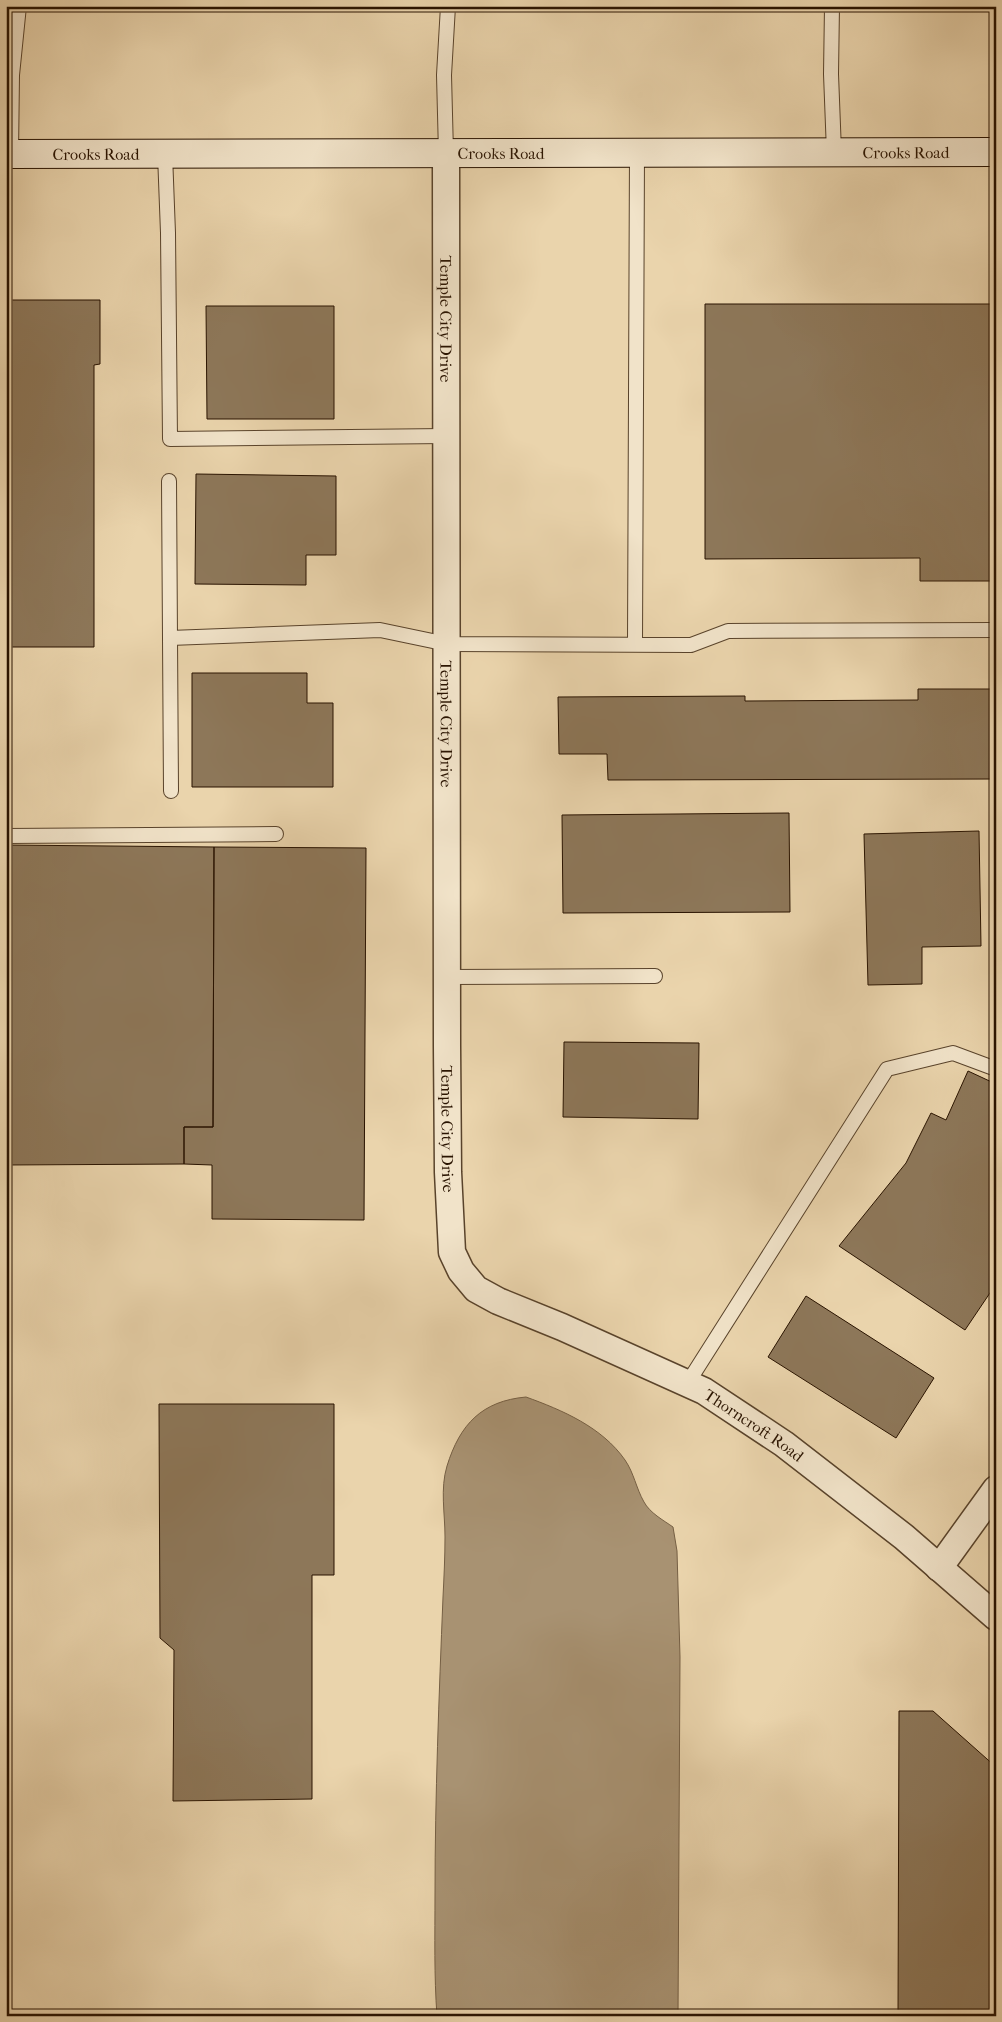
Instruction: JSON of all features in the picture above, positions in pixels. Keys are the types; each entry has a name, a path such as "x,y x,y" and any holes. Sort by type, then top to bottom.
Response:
{"main road":[{"name":"Crooks Road","path":"9,154 996,152"}],"street":[{"name":"Temple City Drive","path":"446,153 450,1227 452,1252 461,1271 476,1288"},
{"name":"Thorncroft Road","path":"476,1288 498,1302 562,1327 704,1391 784,1444 904,1537 996,1617"},
{"path":"939,1568 996,1489"}],"lane":[{"path":"9,154 12,75 19,6"},
{"path":"446,153 444,75 448,6"},
{"path":"832,6 831,74 834,152"},
{"path":"635,644 637,152"},
{"path":"165,154 168,233 170,439 446,436"},
{"path":"169,481 171,791"},
{"path":"170,638 380,630 447,644 691,644 728,631 996,630"},
{"path":"6,836 276,834"},
{"path":"448,977 655,976"},
{"path":"687,1384 887,1069 952,1053 996,1069"}],"shaded area":[{"path":"526,1397 567,1414 605,1438 625,1460 641,1497 650,1510 673,1527 677,1551 680,1657 678,2016 437,2016 435,1986 436,1821 445,1560 443,1492 445,1475 452,1451 466,1427 475,1417 497,1404 511,1399"}],"building":[{"path":"6,300 100,300 100,364 94,365 94,647 6,647"},
{"path":"705,304 996,304 996,581 920,581 920,558 705,559"},
{"path":"206,306 334,306 334,419 207,419"},
{"path":"196,474 336,476 336,555 306,555 306,585 195,584"},
{"path":"192,673 307,673 307,703 333,703 333,787 192,787"},
{"path":"918,689 996,689 996,779 608,780 607,754 559,754 558,697 745,696 745,701 918,700"},
{"path":"789,813 790,912 563,913 562,815"},
{"path":"979,831 981,946 922,947 922,984 868,985 864,834"},
{"path":"6,845 214,847 213,1127 184,1127 184,1164 6,1165"},
{"path":"214,847 366,848 364,1220 212,1219 212,1165 184,1164 184,1127 213,1127"},
{"path":"564,1042 699,1043 698,1119 563,1117"},
{"path":"968,1071 996,1084 996,1284 965,1330 839,1246 906,1163 931,1113 946,1120"},
{"path":"806,1296 934,1378 896,1438 768,1357"},
{"path":"159,1404 334,1404 334,1575 312,1575 312,1799 173,1801 174,1650 160,1638"},
{"path":"899,1711 933,1711 996,1767 996,2016 898,2016"}]}
